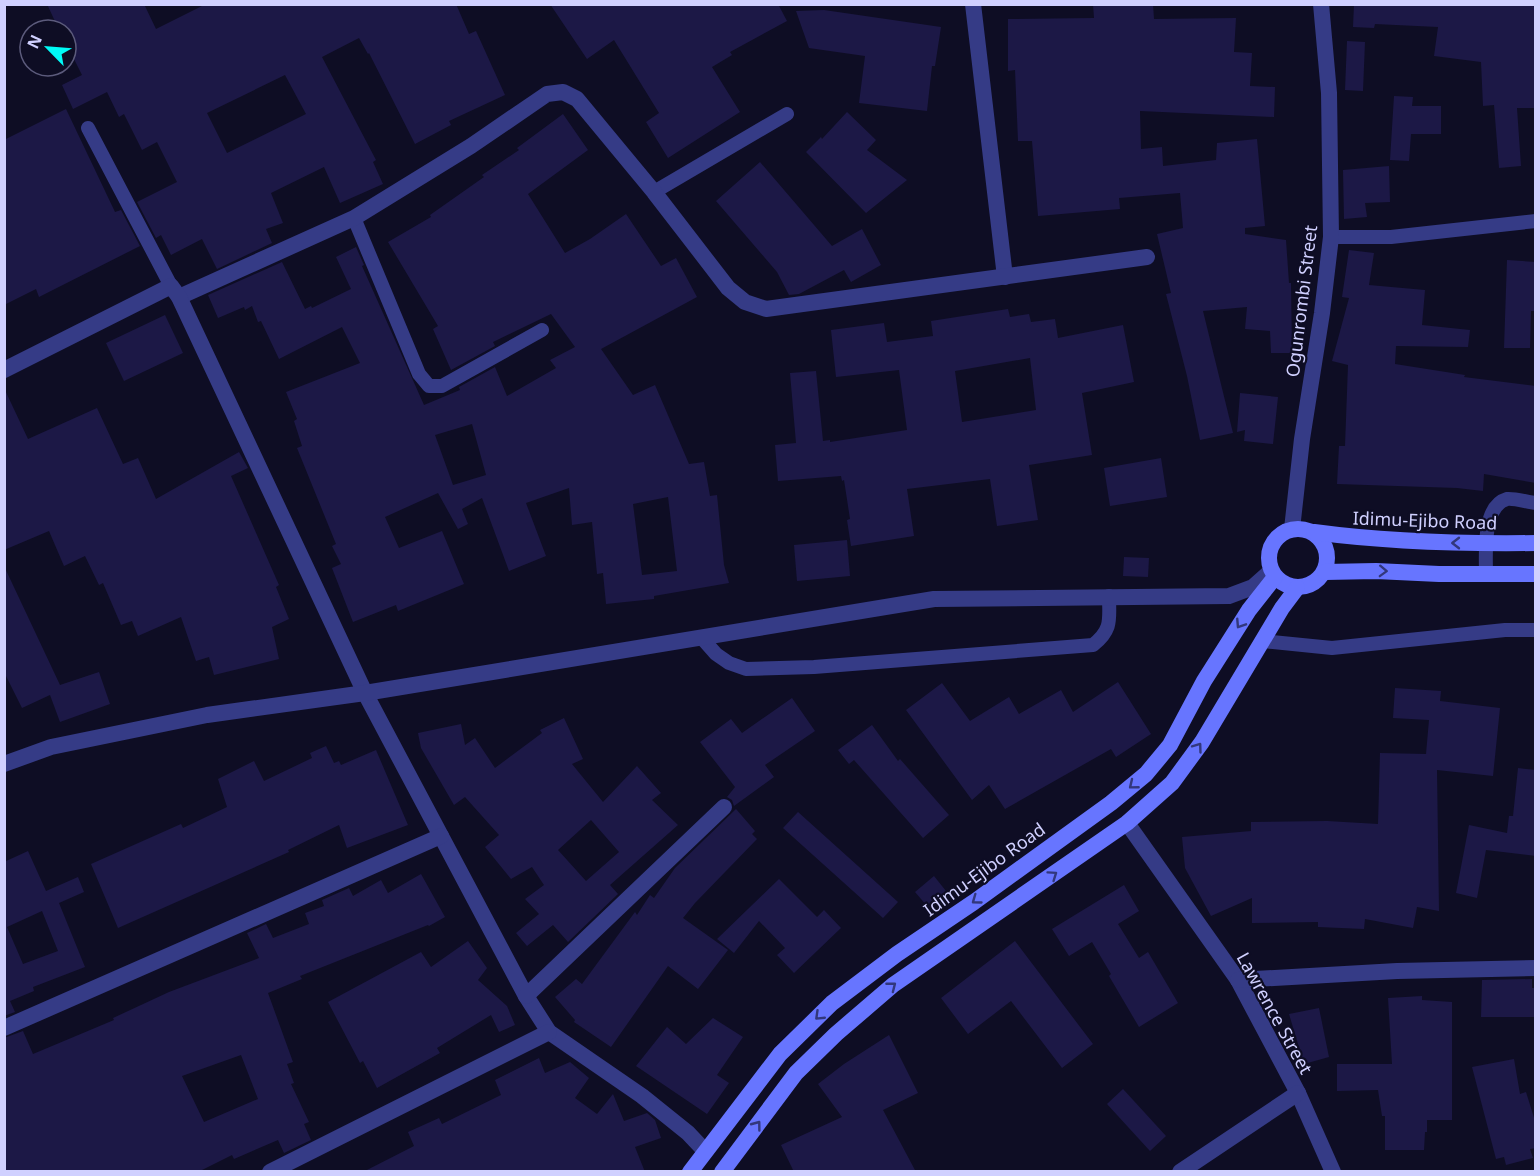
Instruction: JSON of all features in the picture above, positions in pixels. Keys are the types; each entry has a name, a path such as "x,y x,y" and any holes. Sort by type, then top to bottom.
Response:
{"main road":[{"path":"1304,528 1314,532 1322,540 1327,550 1328,561 1324,572 1313,584 1297,588 1285,585 1273,574 1268,558 1271,545 1280,534 1292,529 1304,528"},
{"name":"Idimu-Ejibo Road","path":"1314,532 1438,544 1536,543"},
{"path":"1324,572 1536,574"},
{"name":"Idimu-Ejibo Road","path":"690,1172 780,1054 831,1004 897,954 974,902 1111,803 1146,774 1170,745 1204,681 1273,574"},
{"path":"722,1172 796,1073 844,1027 893,985 1127,823 1172,783 1202,742 1282,608 1297,588"}],"street":[{"path":"973,4 1005,277"},
{"name":"Ogunrombi Street","path":"1292,529 1302,439 1322,313 1331,237 1329,93 1321,4"},
{"path":"4,370 175,292 354,218 471,146 548,94 563,92 577,99 654,192 728,288 745,302 766,309 1148,257"},
{"path":"175,292 365,693 526,996 549,1032 642,1096 688,1133 705,1151"},
{"path":"4,764 51,747 207,715 365,693 934,599 1229,596 1252,587 1273,574"},
{"path":"526,996 724,807"},
{"name":"Lawrence Street","path":"1127,823 1238,980 1298,1093 1333,1172"},
{"path":"4,1028 441,836"},
{"path":"1238,980 1396,971 1536,968"},
{"path":"270,1172 549,1032"},
{"path":"1179,1172 1298,1093"}],"lane":[{"path":"654,192 787,114"},
{"path":"88,128 175,292"},
{"path":"354,218 419,374 429,386 442,386 542,330"},
{"path":"1331,237 1391,237 1536,221"},
{"path":"1486,574 1486,543 1490,513 1507,499 1536,503"},
{"path":"702,638 716,654 729,663 746,669 814,667 1093,645 1109,628 1109,596"},
{"path":"1262,641 1332,648 1505,630 1536,630"}],"building":[{"path":"47,4 144,4 156,29 206,4 456,4 469,34 476,31 505,95 449,121 451,125 415,144 369,53 359,38 322,57 376,160 373,162 383,184 340,203 324,167 271,193 283,223 266,229 272,243 217,269 202,239 171,255 161,235 156,238 137,202 177,182 157,142 142,150 124,114 119,117 107,92 73,109 62,85 82,75 78,67 78,18 53,18","holes":["285,75 306,114 227,153 207,113"]},
{"path":"550,4 778,4 787,21 730,52 732,55 712,67 740,112 668,158 646,122 659,113 614,40 587,59"},
{"path":"1093,4 1153,4 1154,19 1236,18 1234,52 1252,53 1250,86 1275,87 1274,117 1140,111 1141,149 1162,147 1163,166 1216,160 1217,143 1257,139 1265,226 1245,228 1245,234 1286,240 1289,283 1291,283 1292,353 1271,353 1270,331 1245,329 1247,307 1203,311 1233,433 1200,440 1187,376 1166,294 1171,293 1157,234 1183,228 1180,193 1119,198 1120,209 1038,216 1032,141 1018,141 1015,70 1008,71 1008,19 1094,18"},
{"path":"1354,4 1536,4 1536,108 1517,108 1521,166 1499,168 1494,105 1483,106 1481,62 1434,56 1438,27 1375,24 1374,28 1353,27"},
{"path":"824,10 941,27 935,66 932,66 927,111 859,103 865,56 809,48 796,11"},
{"path":"1347,41 1365,42 1363,91 1345,90"},
{"path":"1394,96 1413,97 1412,106 1441,106 1441,134 1411,134 1409,161 1390,160"},
{"path":"66,109 115,212 121,210 140,246 39,297 36,289 4,305 4,140"},
{"path":"847,112 876,140 867,150 907,180 866,213 806,152 821,137 822,139"},
{"path":"563,114 588,150 528,194 565,253 626,214 661,266 676,258 697,297 601,349 633,395 655,385 689,464 704,462 710,496 717,495 724,565 729,583 654,596 654,599 606,604 603,573 597,574 592,522 572,525 569,488 526,503 546,556 509,571 482,498 462,509 468,524 458,529 438,493 385,517 399,548 442,531 464,584 398,611 396,605 353,622 332,568 341,564 332,546 336,544 297,448 302,446 294,421 297,419 286,392 360,363 342,327 279,359 261,321 258,322 252,306 218,318 208,295 282,262 305,309 311,306 312,308 351,289 336,257 356,247 364,265 362,266 424,405 460,390 459,387 495,367 507,396 556,368 550,360 575,347 551,314 493,342 495,346 451,370 433,329 438,326 388,242 431,217 430,215 484,177 482,175 519,150 517,148","holes":["472,424 486,475 453,485 435,435","668,497 677,571 642,575 633,504"]},
{"path":"760,162 832,246 862,229 881,265 851,282 844,270 799,294 789,295 777,272 716,201"},
{"path":"1389,166 1390,202 1365,203 1367,217 1344,219 1343,170"},
{"path":"1349,250 1374,253 1369,285 1425,290 1422,325 1470,330 1468,347 1396,346 1395,364 1465,375 1464,377 1536,386 1536,483 1484,474 1483,491 1337,484 1339,446 1345,446 1348,365 1332,361 1349,298 1342,297"},
{"path":"1507,260 1536,262 1536,311 1531,311 1530,348 1504,348"},
{"path":"1008,309 1010,317 1029,314 1031,322 1055,319 1058,338 1123,325 1134,382 1082,393 1092,455 1029,465 1038,520 997,526 990,479 907,489 914,536 851,546 847,520 850,519 844,480 842,481 841,476 778,481 775,445 796,443 790,373 816,371 823,441 830,440 830,442 907,430 899,370 836,377 831,330 884,323 887,342 933,336 931,321","holes":["1030,358 1036,410 962,422 955,371"]},
{"path":"165,315 183,353 124,381 106,343"},
{"path":"4,388 28,439 97,408 123,464 138,458 156,499 239,452 248,468 231,476 279,585 276,587 289,619 272,627 279,659 214,675 209,657 196,661 181,617 138,636 132,621 121,625 103,583 99,585 85,556 64,566 49,531 4,550"},
{"path":"1240,393 1278,397 1273,444 1244,441 1245,430 1237,432"},
{"path":"1161,458 1167,497 1110,506 1104,468"},
{"path":"847,540 850,576 797,581 794,545"},
{"path":"1124,557 1149,558 1148,577 1123,576"},
{"path":"4,566 60,685 99,672 110,704 60,722 50,695 22,708 4,672"},
{"path":"1118,682 1151,734 1116,757 1111,749 1005,809 989,785 972,800 906,710 942,683 970,721 1009,697 1019,714 1061,690 1073,712"},
{"path":"1395,688 1441,691 1440,701 1500,708 1493,776 1437,770 1439,911 1417,907 1413,928 1365,919 1364,929 1318,927 1318,922 1252,923 1252,898 1211,916 1185,868 1182,837 1251,831 1251,822 1327,821 1378,824 1380,753 1426,754 1429,720 1393,718"},
{"path":"792,698 815,731 765,765 774,777 734,806 732,800 727,797 735,787 700,742 731,719 742,733"},
{"path":"564,718 583,759 572,764 603,802 637,766 661,793 652,800 678,825 610,885 618,894 568,942 553,925 527,946 516,933 539,914 525,899 544,885 532,867 511,879 485,847 499,835 465,797 454,805 421,748 418,733 461,724 465,745 475,738 495,768 542,733 540,730","holes":["591,820 619,852 586,881 558,850"]},
{"path":"872,725 898,761 900,759 949,815 923,838 854,760 849,764 838,750"},
{"path":"326,746 334,763 339,761 341,765 376,750 408,825 347,848 339,825 288,850 289,852 118,928 91,864 181,824 183,828 227,807 218,779 254,761 264,781 312,758 310,753"},
{"path":"1518,768 1536,770 1536,856 1486,850 1477,898 1456,893 1469,825 1507,833 1509,816 1513,816"},
{"path":"736,809 755,831 752,834 757,839 683,918 728,950 698,989 668,966 611,1047 574,1022 575,1020 555,997 576,979 582,984 635,912 637,915 650,895 654,898 675,868"},
{"path":"798,812 898,902 883,918 783,828"},
{"path":"28,851 46,891 78,877 84,892 59,903 85,967 33,987 34,991 10,1001 15,1012 4,1016 4,862","holes":["42,911 58,951 23,964 7,927"]},
{"path":"421,874 445,917 429,926 300,976 302,979 268,993 293,1062 287,1064 294,1083 291,1084 309,1122 304,1124 311,1140 284,1153 278,1140 234,1159 232,1155 198,1172 4,1172 4,1038 23,1031 33,1054 114,1020 113,1018 169,992 259,958 247,933 266,924 273,938 309,924 305,913 324,906 322,900 349,888 353,896 381,880 388,893","holes":["241,1055 258,1099 204,1122 182,1076"]},
{"path":"934,876 946,891 927,906 915,892"},
{"path":"779,879 817,917 824,910 841,928 794,973 777,955 785,948 759,921 734,953 717,939"},
{"path":"1124,885 1139,911 1118,924 1139,958 1148,952 1178,1003 1139,1027 1092,942 1069,956 1052,929"},
{"path":"468,941 487,968 478,980 507,1006 515,1025 499,1032 491,1015 437,1048 440,1053 377,1088 363,1061 360,1063 328,1002 421,952 431,967"},
{"path":"1015,941 1093,1044 1062,1068 1011,1001 968,1034 941,998"},
{"path":"1532,979 1532,988 1536,988 1536,1017 1481,1017 1482,980"},
{"path":"1422,996 1422,1000 1452,1002 1452,1120 1427,1120 1424,1150 1385,1150 1385,1116 1382,1116 1378,1090 1337,1091 1337,1064 1392,1064 1388,998"},
{"path":"1319,1008 1329,1057 1304,1064 1289,1014"},
{"path":"713,1018 743,1037 717,1075 729,1083 707,1114 636,1066 667,1027 686,1044"},
{"path":"889,1035 918,1093 883,1110 916,1172 794,1172 781,1145 842,1117 818,1084"},
{"path":"539,1058 545,1073 570,1062 589,1078 575,1098 597,1114 613,1094 624,1121 647,1113 655,1120 661,1138 635,1147 645,1172 363,1172 414,1146 408,1132 439,1118 442,1124 501,1095 495,1080"},
{"path":"1514,1059 1520,1094 1526,1092 1536,1124 1536,1148 1530,1149 1533,1158 1506,1165 1504,1157 1496,1159 1472,1067"},
{"path":"1123,1089 1166,1136 1150,1151 1107,1104"}]}
